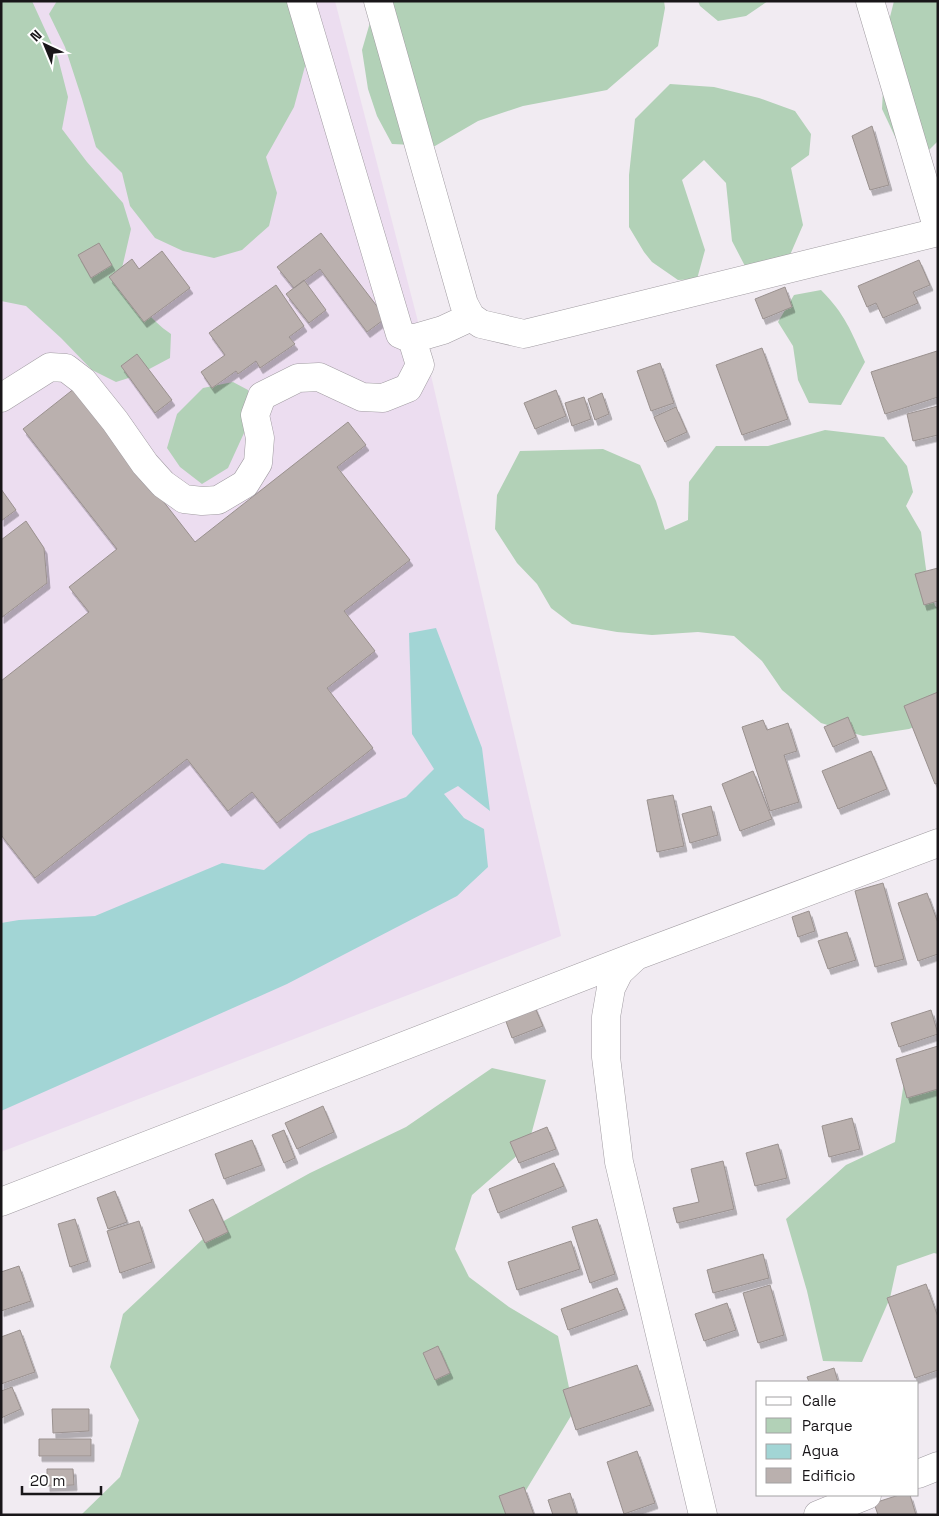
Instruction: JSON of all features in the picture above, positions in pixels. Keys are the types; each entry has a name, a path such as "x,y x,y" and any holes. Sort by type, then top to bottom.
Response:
{"street":[{"path":"301,1 400,334 412,339 443,330 470,317"},
{"path":"378,1 464,304 470,317 481,324 524,334 938,231 870,1"},
{"path":"1,398 50,367 66,368 83,382 115,421 145,464 163,484 184,499 218,500 245,484 258,463 260,438 255,415 262,396 298,378 319,377 362,397 383,398 408,388 420,365 412,339"},
{"path":"1,1202 636,956 938,843"},
{"path":"636,956 619,972 611,988 606,1017 606,1058 619,1162 704,1515"},
{"path":"919,1474 938,1466"},
{"path":"818,1515 865,1496"}],"shaded area":[{"path":"23,1 335,1 423,341 561,936 1,1152 1,11"}],"green space":[{"path":"1,1 32,1 58,58 68,97 62,129 87,162 123,203 131,229 120,277 149,315 171,334 170,358 138,375 116,382 92,370 26,306 1,301"},
{"path":"57,1 300,1 308,55 294,107 266,157 277,193 269,226 242,250 214,258 183,251 155,238 130,206 122,173 96,147 65,47 49,14"},
{"path":"372,1 664,1 665,8 658,46 607,90 523,106 478,121 435,146 392,144 377,116 368,89 362,50 371,19"},
{"path":"698,1 768,1 746,16 718,21 700,6"},
{"path":"894,1 938,1 938,141 916,163 897,141 882,109 886,33"},
{"path":"670,84 714,87 759,98 795,111 811,134 809,155 791,168 803,225 790,255 746,268 732,241 726,183 704,160 682,180 705,250 697,279 678,280 652,262 644,252 629,227 629,175 635,119"},
{"path":"821,290 842,315 865,362 841,405 809,403 798,380 793,346 778,322 794,295"},
{"path":"233,382 248,390 249,408 244,433 228,468 202,484 180,467 167,448 177,414 203,388"},
{"path":"825,430 884,437 907,466 913,492 906,506 921,532 926,569 935,606 938,608 938,717 909,729 863,736 821,723 782,690 762,661 734,636 698,632 652,635 617,632 572,624 551,608 537,584 517,563 495,529 497,495 520,451 603,449 640,465 656,501 665,530 688,520 689,482 716,446 768,446"},
{"path":"492,1068 546,1080 528,1146 472,1195 455,1249 469,1277 509,1307 558,1336 574,1411 517,1505 504,1515 81,1515 120,1477 139,1420 110,1367 123,1314 220,1223 310,1173 406,1127"},
{"path":"938,1068 938,1254 934,1253 897,1266 890,1298 862,1362 823,1361 807,1291 786,1219 846,1165 895,1142 905,1075"}],"water":[{"path":"436,628 482,748 490,811 458,786 444,794 464,818 484,829 488,867 457,896 287,984 1,1111 1,923 19,920 95,916 222,863 264,870 309,834 406,797 434,769 412,734 409,633"}],"building":[{"path":"872,126 889,185 870,190 852,136"},
{"path":"321,233 386,318 367,332 320,269 294,288 277,267"},
{"path":"99,243 112,265 91,278 78,255"},
{"path":"162,251 190,288 144,322 109,277 132,259 139,269"},
{"path":"919,260 930,285 913,292 918,303 883,318 876,303 867,307 858,286"},
{"path":"304,280 326,310 309,323 286,294"},
{"path":"276,285 304,326 289,337 295,344 260,368 256,361 238,374 236,371 212,388 201,372 225,355 209,333"},
{"path":"785,287 792,307 763,319 755,299"},
{"path":"762,348 788,419 742,435 716,365"},
{"path":"937,351 938,397 885,414 871,372"},
{"path":"137,354 172,400 155,413 121,366"},
{"path":"660,363 674,403 651,411 637,371"},
{"path":"75,388 195,542 348,422 366,445 337,467 410,560 344,611 375,651 327,688 373,748 277,823 252,792 228,811 187,759 35,878 1,835 1,681 89,612 69,587 117,549 23,429"},
{"path":"556,390 566,416 535,429 524,403"},
{"path":"602,393 609,414 595,420 588,399"},
{"path":"584,397 591,419 572,426 565,403"},
{"path":"938,406 938,435 913,441 907,414"},
{"path":"676,407 687,432 665,442 654,417"},
{"path":"1,489 16,510 1,521"},
{"path":"26,521 44,548 47,583 1,618 1,540"},
{"path":"938,568 938,601 924,605 915,574"},
{"path":"938,692 938,783 935,784 904,706"},
{"path":"848,717 856,737 833,747 824,727"},
{"path":"763,720 767,730 788,723 797,751 784,755 799,802 770,811 742,727"},
{"path":"871,751 887,789 838,809 822,771"},
{"path":"753,771 772,819 740,831 722,784"},
{"path":"673,795 684,846 657,852 647,800"},
{"path":"711,806 718,835 690,843 682,814"},
{"path":"883,883 904,959 875,967 855,891"},
{"path":"927,893 938,923 938,954 918,961 898,903"},
{"path":"809,911 815,931 798,937 792,917"},
{"path":"847,932 856,960 828,969 818,941"},
{"path":"534,1005 543,1026 512,1038 504,1016"},
{"path":"931,1010 938,1034 899,1047 891,1023"},
{"path":"938,1046 938,1089 907,1098 896,1059"},
{"path":"323,1106 334,1132 297,1149 285,1123"},
{"path":"852,1118 860,1149 829,1157 822,1126"},
{"path":"547,1127 556,1149 519,1163 510,1142"},
{"path":"284,1130 295,1158 284,1163 272,1135"},
{"path":"252,1140 262,1165 224,1179 215,1154"},
{"path":"778,1144 787,1178 755,1186 746,1153"},
{"path":"723,1161 734,1209 677,1223 673,1208 699,1202 691,1169"},
{"path":"554,1163 564,1186 498,1213 489,1189"},
{"path":"115,1191 127,1222 108,1229 97,1198"},
{"path":"213,1199 228,1232 205,1243 189,1210"},
{"path":"75,1219 88,1261 70,1267 58,1224"},
{"path":"597,1219 615,1274 590,1283 572,1227"},
{"path":"139,1221 152,1262 120,1273 107,1231"},
{"path":"571,1241 580,1269 517,1290 508,1262"},
{"path":"763,1254 769,1278 713,1293 707,1270"},
{"path":"19,1266 31,1301 1,1311 1,1272"},
{"path":"926,1284 938,1317 938,1370 915,1378 887,1298"},
{"path":"770,1285 784,1335 758,1343 743,1293"},
{"path":"617,1288 625,1309 568,1330 561,1309"},
{"path":"727,1303 736,1330 704,1341 695,1314"},
{"path":"20,1330 35,1372 1,1384 1,1337"},
{"path":"438,1346 450,1373 435,1380 423,1353"},
{"path":"637,1365 651,1405 576,1430 563,1390"},
{"path":"834,1368 838,1381 809,1381 807,1377"},
{"path":"12,1387 21,1409 1,1418 1,1391"},
{"path":"52,1409 89,1409 89,1431 53,1433"},
{"path":"39,1439 91,1439 91,1456 39,1456"},
{"path":"637,1451 655,1503 624,1514 607,1462"},
{"path":"47,1469 73,1469 74,1485 47,1486"},
{"path":"524,1487 534,1515 506,1515 499,1496"},
{"path":"570,1493 577,1515 553,1515 548,1500"},
{"path":"896,1496 910,1496 916,1515 878,1515 874,1503"}]}
